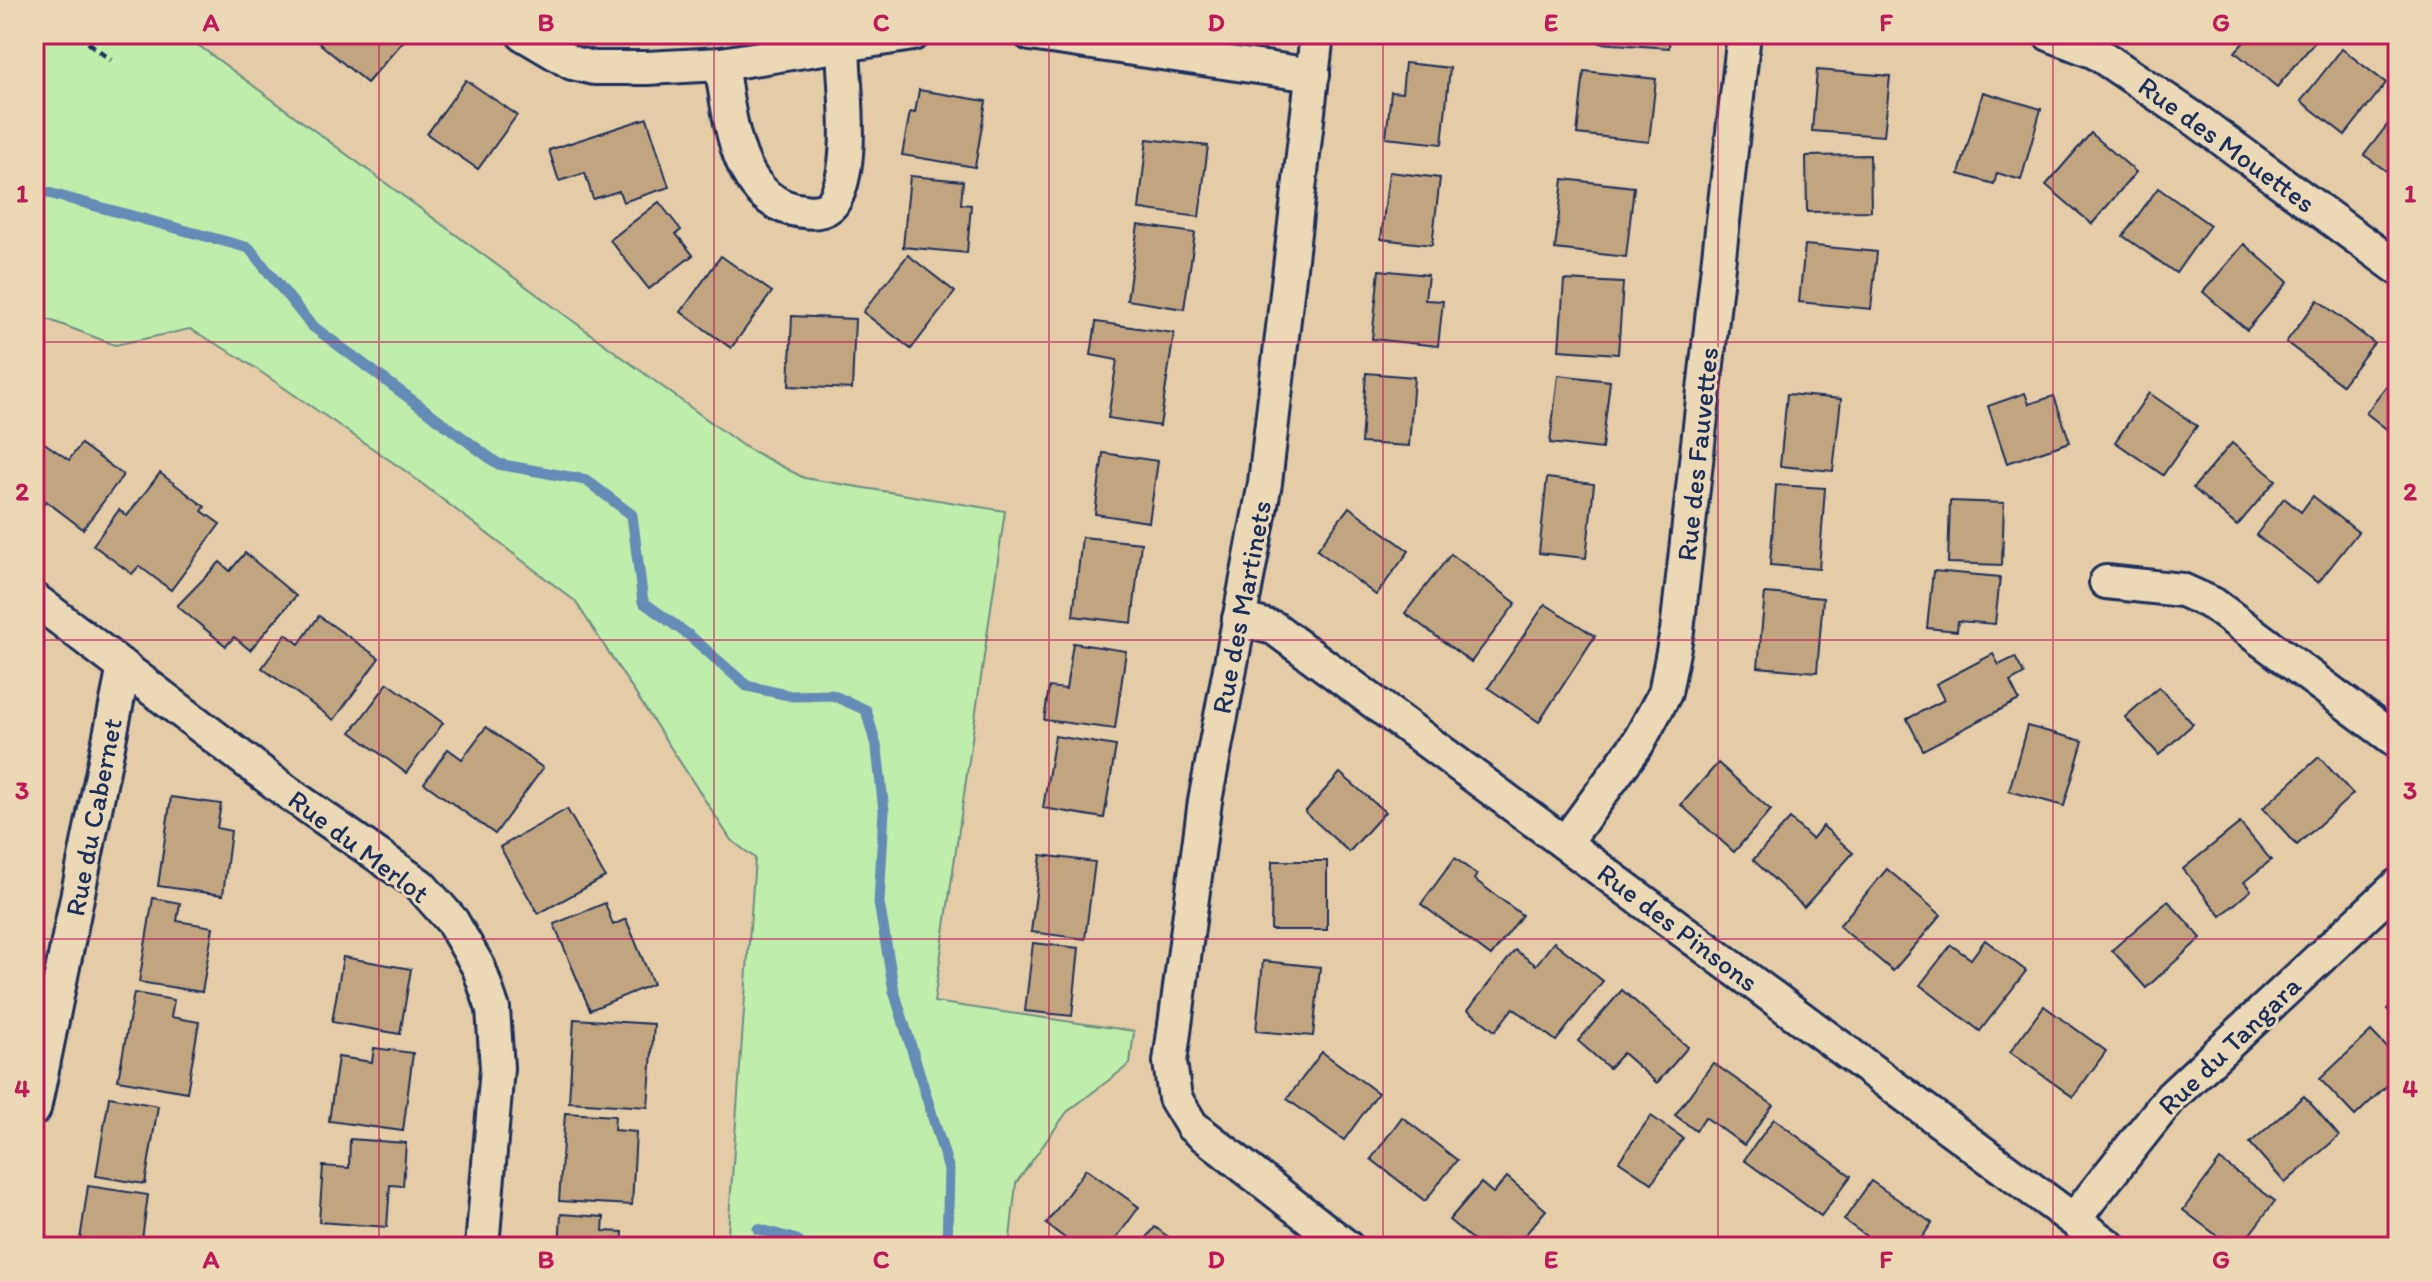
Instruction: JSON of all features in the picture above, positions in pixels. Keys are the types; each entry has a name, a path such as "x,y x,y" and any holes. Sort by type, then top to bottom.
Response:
{"street":[{"path":"523,34 572,63 594,68 721,64 913,34"},
{"path":"1030,34 1313,75"},
{"name":"Rue des Martinets","path":"1317,34 1265,483 1205,801 1170,1062 1175,1098 1192,1126 1347,1247"},
{"name":"Rue des Fauvettes","path":"1565,843 1638,743 1665,693 1681,600 1744,34"},
{"name":"Rue des Mouettes","path":"2049,34 2095,52 2199,122 2398,268"},
{"path":"721,64 731,126 745,170 766,195 792,210 817,213 834,202 841,183 845,150 843,46"},
{"path":"2106,582 2182,590 2213,604 2398,742"},
{"name":"Rue du Merlot","path":"34,599 287,792 420,885 452,921 479,968 493,1009 497,1068 482,1247"},
{"name":"Rue des Pinsons","path":"1239,619 1274,628 2075,1218 2110,1247"},
{"name":"Rue du Cabernet","path":"34,1109 124,667"},
{"name":"Rue du Tangara","path":"2075,1218 2171,1097 2398,885"}],"path":[{"path":"77,34 111,60"}],"green space":[{"path":"34,34 183,34 743,446 804,478 1005,511 934,1002 1134,1031 1130,1064 1067,1112 1016,1183 1009,1247 727,1247 755,858 731,840 575,601 404,470 239,357 190,329 115,345 34,314"}],"building":[{"path":"317,34 403,34 407,37 367,83 313,38"},
{"path":"1600,34 1670,34 1669,48 1600,43"},
{"path":"2251,34 2316,34 2319,37 2277,87 2235,52"},
{"path":"2342,49 2386,83 2345,135 2301,101"},
{"path":"1405,63 1450,68 1442,144 1386,138 1391,92 1402,93"},
{"path":"1817,70 1890,76 1884,136 1812,131"},
{"path":"1584,71 1656,79 1649,142 1577,134"},
{"path":"466,80 517,115 478,169 427,134"},
{"path":"919,90 986,101 975,167 902,155 910,112 915,113"},
{"path":"1983,92 2041,109 2021,180 1997,173 1994,184 1959,174"},
{"path":"2398,111 2398,164 2389,173 2364,155"},
{"path":"647,118 669,187 623,202 619,191 593,199 585,173 559,181 549,150"},
{"path":"2091,133 2136,172 2092,224 2046,185"},
{"path":"1147,139 1208,146 1199,217 1139,209"},
{"path":"1870,155 1871,211 1807,212 1806,156"},
{"path":"1389,172 1440,178 1432,245 1381,239"},
{"path":"910,176 963,181 961,204 971,205 967,253 903,247"},
{"path":"1563,179 1634,187 1626,257 1555,249"},
{"path":"2158,188 2210,225 2176,273 2123,236"},
{"path":"659,202 681,230 676,234 693,255 649,289 610,240"},
{"path":"1138,225 1195,233 1184,309 1127,300"},
{"path":"2244,244 2288,282 2247,330 2203,292"},
{"path":"1805,245 1877,252 1871,309 1799,302"},
{"path":"908,255 955,292 911,349 863,312"},
{"path":"721,256 772,292 731,348 681,312"},
{"path":"1379,270 1428,275 1425,300 1443,301 1438,346 1372,339"},
{"path":"1564,280 1623,283 1618,354 1559,350"},
{"path":"2318,300 2374,343 2342,385 2286,342"},
{"path":"792,316 855,319 852,389 789,386"},
{"path":"1096,322 1174,333 1160,426 1108,418 1117,360 1091,355"},
{"path":"2398,372 2398,438 2366,413"},
{"path":"1366,373 1414,377 1409,446 1361,443"},
{"path":"1558,375 1610,381 1602,449 1550,443"},
{"path":"2025,393 2029,404 2054,396 2070,442 2007,463 1988,406"},
{"path":"2149,393 2197,426 2163,475 2115,442"},
{"path":"1787,394 1841,399 1833,471 1780,466"},
{"path":"40,440 69,460 81,444 123,475 83,529 46,501 41,508 34,503 34,448"},
{"path":"2232,443 2276,480 2237,526 2193,488"},
{"path":"1103,453 1158,461 1149,522 1095,514"},
{"path":"160,473 205,507 202,511 220,524 171,590 139,566 132,574 93,545 119,510 127,516"},
{"path":"1547,478 1594,484 1586,558 1539,553"},
{"path":"1776,485 1825,488 1819,569 1770,565"},
{"path":"2313,496 2358,532 2318,583 2256,535 2284,498 2301,512"},
{"path":"1950,501 2004,503 2002,565 1948,563"},
{"path":"1349,507 1409,551 1376,595 1317,550"},
{"path":"1082,537 1141,543 1132,623 1073,616"},
{"path":"245,553 296,596 250,650 234,637 226,646 177,606 220,562 230,571"},
{"path":"1451,554 1516,603 1471,662 1405,613"},
{"path":"1933,571 2000,577 1995,624 1958,621 1957,631 1927,628"},
{"path":"1765,593 1823,598 1817,672 1758,667"},
{"path":"1545,604 1595,636 1539,722 1488,688"},
{"path":"319,616 379,658 334,720 262,668 286,634 299,644"},
{"path":"1073,643 1126,651 1115,729 1044,720 1049,687 1066,689"},
{"path":"1993,654 1999,665 2015,657 2024,674 2010,682 2019,700 1923,750 1907,719 1944,700 1936,684"},
{"path":"388,683 443,723 406,773 351,732"},
{"path":"2159,687 2193,724 2159,755 2125,717"},
{"path":"2027,726 2083,741 2064,806 2009,791"},
{"path":"486,727 543,768 495,834 424,783 448,749 462,759"},
{"path":"1055,736 1116,746 1104,818 1043,808"},
{"path":"2319,757 2353,794 2297,845 2263,808"},
{"path":"1718,763 1771,810 1734,852 1681,805"},
{"path":"1340,773 1385,812 1349,852 1305,812"},
{"path":"171,797 221,804 217,828 231,831 223,895 158,886"},
{"path":"567,809 605,877 538,914 500,847"},
{"path":"1790,819 1812,839 1823,826 1853,853 1804,907 1753,860"},
{"path":"2240,823 2271,860 2244,882 2251,890 2221,916 2183,869"},
{"path":"1041,855 1095,862 1085,939 1031,932"},
{"path":"1455,858 1477,875 1474,879 1522,915 1491,956 1421,904"},
{"path":"1272,861 1327,861 1327,930 1271,930"},
{"path":"1887,869 1941,915 1893,971 1839,926"},
{"path":"153,898 180,903 177,921 213,927 202,992 139,982"},
{"path":"2168,901 2201,938 2146,988 2112,950"},
{"path":"605,903 613,925 626,919 653,984 590,1010 554,924"},
{"path":"1985,940 2026,971 1980,1031 1920,985 1951,945 1971,959"},
{"path":"1554,942 1603,981 1556,1041 1513,1008 1495,1031 1468,1010 1515,950 1536,965"},
{"path":"1033,943 1079,948 1072,1016 1025,1011"},
{"path":"343,957 411,969 400,1034 332,1022"},
{"path":"1263,961 1320,967 1313,1036 1256,1031"},
{"path":"1622,990 1688,1047 1657,1083 1623,1053 1609,1068 1578,1041"},
{"path":"134,993 174,1000 171,1017 199,1022 187,1092 118,1080"},
{"path":"2398,999 2398,1021 2387,1009"},
{"path":"2044,1006 2106,1051 2073,1097 2010,1052"},
{"path":"574,1019 654,1024 648,1107 569,1102"},
{"path":"2371,1031 2398,1059 2398,1075 2355,1116 2320,1079"},
{"path":"374,1048 413,1053 403,1131 329,1121 338,1057 372,1062"},
{"path":"1322,1052 1378,1093 1344,1140 1287,1099"},
{"path":"1713,1063 1773,1105 1744,1145 1705,1117 1696,1131 1675,1115"},
{"path":"2304,1096 2339,1136 2285,1183 2250,1143"},
{"path":"109,1097 158,1106 145,1184 96,1176"},
{"path":"565,1113 615,1116 614,1130 636,1132 632,1205 559,1201"},
{"path":"1651,1116 1683,1138 1652,1183 1619,1161"},
{"path":"1402,1117 1457,1160 1425,1201 1371,1159"},
{"path":"1774,1119 1851,1176 1821,1216 1744,1160"},
{"path":"350,1139 406,1143 403,1186 390,1185 387,1227 319,1222 323,1166 349,1168"},
{"path":"2220,1160 2275,1201 2240,1247 2232,1247 2183,1210"},
{"path":"1086,1169 1139,1207 1110,1247 1077,1247 1046,1224"},
{"path":"1507,1177 1546,1210 1515,1247 1481,1247 1449,1220 1481,1183 1493,1193"},
{"path":"1871,1181 1932,1223 1915,1247 1881,1247 1844,1220"},
{"path":"88,1186 148,1195 141,1247 79,1247"},
{"path":"561,1214 604,1217 603,1231 623,1232 622,1247 559,1247"},
{"path":"1155,1227 1182,1247 1140,1247"},
{"path":"316,1239 361,1247 315,1247"},
{"path":"364,1239 398,1244 397,1247 362,1247"}],"waterway":[{"path":"34,189 249,248 311,325 498,464 586,480 632,515 643,602 690,636 747,686 792,696 832,695 866,710 877,749 884,811 879,903 894,991 949,1170 947,1247"},
{"path":"758,1229 797,1240 803,1247"}]}
